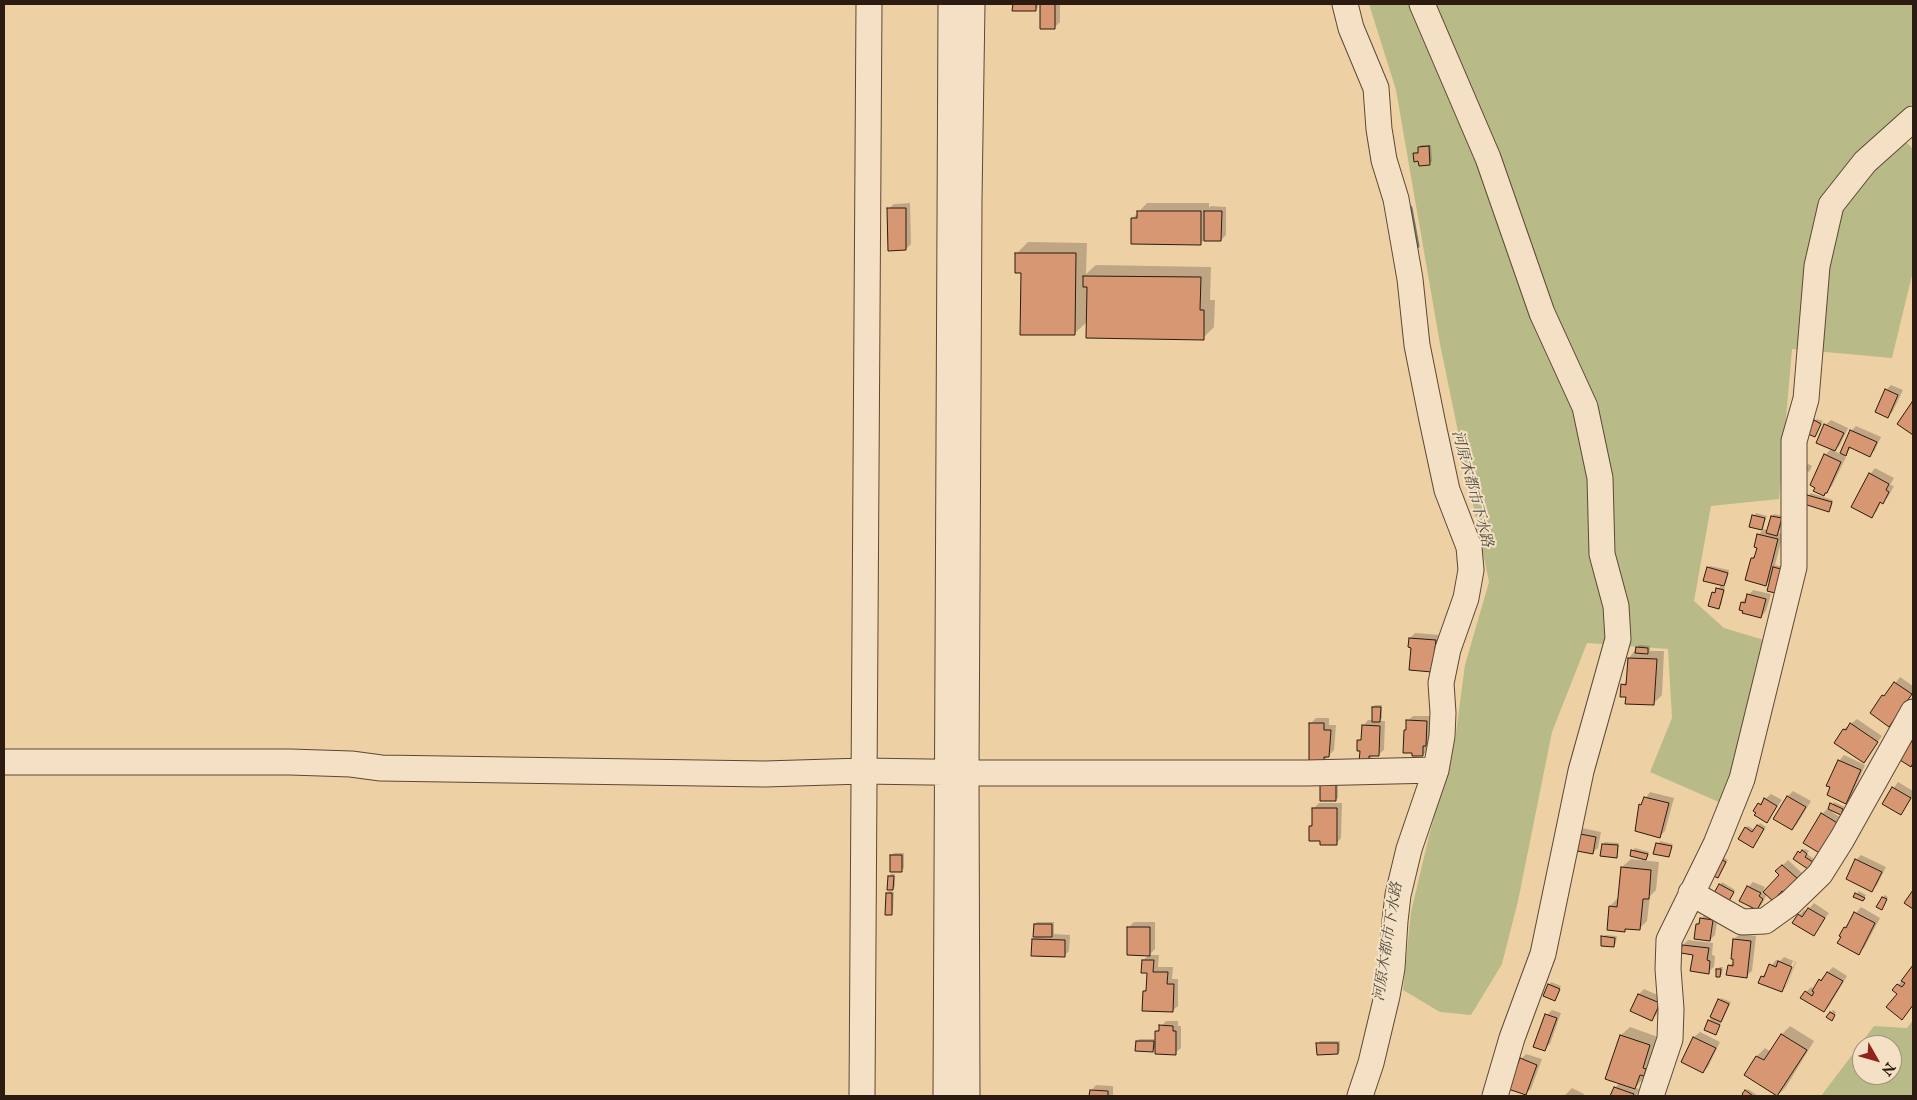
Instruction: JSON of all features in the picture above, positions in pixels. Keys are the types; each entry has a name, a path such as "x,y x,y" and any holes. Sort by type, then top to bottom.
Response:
{"street":[{"path":"862,1096 869,4"},
{"path":"951,4 957,772 968,1096"},
{"path":"946,1096 957,772 972,4"},
{"path":"1345,4 1351,28 1376,88 1380,137 1384,160 1400,217 1410,279 1417,345 1447,490 1469,547 1471,570 1466,598 1448,650 1441,683 1442,736 1436,770 1409,849 1398,895 1392,968 1387,996 1371,1063 1360,1096"},
{"path":"1422,4 1488,158 1542,312 1585,407 1600,478 1602,554 1616,606 1618,639 1581,771 1543,954 1512,1038 1495,1096"},
{"path":"1651,1096 1670,1039 1669,940 1716,844 1742,779 1794,567 1794,441 1806,399 1817,266 1831,205 1865,162 1913,118"},
{"path":"1691,893 1742,922 1765,921 1790,903 1820,874 1842,840 1913,712"},
{"path":"4,762 290,762 351,764 381,768 765,774 863,772 1307,773 1436,770"}],"green space":[{"path":"1369,4 1913,4 1913,103 1888,124 1913,149 1913,271 1892,358 1792,349 1779,499 1711,506 1694,601 1724,628 1764,640 1735,768 1721,803 1650,772 1672,718 1668,649 1587,643 1552,732 1518,901 1502,964 1471,1015 1440,1012 1403,990 1411,912 1455,740 1465,665 1489,582 1440,344 1396,90"},
{"path":"1913,1020 1913,1096 1821,1096 1852,1055 1852,1085 1902,1085 1902,1035 1867,1035 1874,1026 1907,1028"}],"building":[{"path":"1013,4 1036,4 1036,11 1012,11"},
{"path":"1040,4 1055,4 1055,29 1040,29"},
{"path":"1429,146 1430,165 1419,166 1418,161 1414,162 1413,153 1418,153 1418,147"},
{"path":"887,208 906,208 906,250 888,251"},
{"path":"1137,211 1201,211 1201,245 1131,244 1131,218 1137,218"},
{"path":"1204,211 1222,211 1221,241 1204,241"},
{"path":"1015,253 1076,253 1075,335 1020,335 1021,273 1015,273"},
{"path":"1083,276 1201,277 1200,310 1204,310 1204,340 1086,338 1087,287 1083,287"},
{"path":"1885,389 1898,395 1888,418 1875,412"},
{"path":"1913,403 1913,435 1897,424"},
{"path":"1814,420 1821,424 1815,437 1808,434"},
{"path":"1824,424 1844,433 1835,451 1816,443"},
{"path":"1850,430 1877,442 1870,457 1849,447 1846,456 1840,453"},
{"path":"1824,454 1841,462 1824,496 1813,491 1815,488 1810,485"},
{"path":"1869,473 1889,484 1886,490 1889,492 1883,504 1880,502 1872,518 1851,507"},
{"path":"1807,495 1832,502 1829,512 1804,504"},
{"path":"1752,515 1765,518 1762,530 1749,527"},
{"path":"1771,516 1782,518 1777,536 1766,533"},
{"path":"1757,534 1778,539 1766,586 1745,580 1751,558 1754,558 1757,548 1754,547"},
{"path":"1707,567 1728,573 1724,586 1703,581"},
{"path":"1773,567 1781,569 1775,593 1767,591"},
{"path":"1716,588 1724,590 1719,609 1708,606 1712,592 1715,593"},
{"path":"1747,594 1766,599 1761,618 1742,613 1743,611 1739,610 1741,602 1745,603"},
{"path":"1409,638 1436,640 1432,672 1409,670 1411,648 1408,647"},
{"path":"1636,647 1648,648 1648,654 1635,653"},
{"path":"1628,658 1657,659 1654,705 1625,704 1626,697 1620,697 1621,684 1626,685"},
{"path":"1894,682 1912,694 1889,727 1870,713 1882,695 1884,696"},
{"path":"1372,707 1381,707 1380,722 1372,722"},
{"path":"1406,720 1427,721 1426,746 1423,746 1423,756 1412,756 1412,753 1403,753"},
{"path":"1309,723 1324,723 1324,730 1331,730 1329,757 1324,757 1324,763 1309,763"},
{"path":"1850,723 1878,742 1864,763 1834,743 1843,729 1846,730"},
{"path":"1362,725 1380,726 1379,756 1369,756 1369,763 1359,762 1360,751 1357,751 1357,740 1361,740"},
{"path":"1913,739 1913,763 1911,767 1900,760"},
{"path":"1838,760 1861,770 1846,804 1827,795 1830,787 1826,786"},
{"path":"1320,785 1336,785 1336,801 1320,801"},
{"path":"1892,787 1911,798 1901,815 1882,804"},
{"path":"1787,796 1806,807 1792,830 1773,819"},
{"path":"1644,797 1669,803 1660,838 1635,831 1639,804 1641,805"},
{"path":"1764,798 1777,806 1767,823 1754,815 1756,813 1753,811 1758,803 1761,805"},
{"path":"1830,803 1843,809 1841,815 1828,809"},
{"path":"1312,808 1337,808 1337,845 1320,845 1320,841 1309,841 1309,826 1312,826"},
{"path":"1821,813 1839,824 1821,854 1803,843"},
{"path":"1757,825 1764,829 1753,848 1738,839 1745,827 1752,832"},
{"path":"1575,833 1596,837 1593,854 1572,850"},
{"path":"1656,843 1672,846 1669,857 1653,854"},
{"path":"1602,844 1618,845 1617,858 1600,856"},
{"path":"1631,850 1648,854 1646,860 1630,856"},
{"path":"1802,850 1807,854 1805,857 1813,862 1808,869 1793,859 1798,851 1800,853"},
{"path":"890,855 902,855 902,872 890,872"},
{"path":"1718,858 1726,862 1718,878 1709,874"},
{"path":"1855,859 1882,872 1872,892 1846,879"},
{"path":"1782,865 1798,879 1785,893 1782,891 1773,901 1763,892 1779,875 1775,871"},
{"path":"1621,867 1651,870 1649,899 1643,899 1640,930 1625,929 1625,932 1607,930 1609,906 1617,907"},
{"path":"888,876 894,876 893,890 887,890"},
{"path":"1719,884 1734,892 1729,901 1714,893"},
{"path":"1747,886 1761,893 1759,896 1763,899 1757,910 1739,901"},
{"path":"1913,890 1913,909 1904,903"},
{"path":"886,893 892,893 892,915 885,915"},
{"path":"1855,893 1865,898 1863,901 1853,897"},
{"path":"1882,897 1887,899 1882,910 1876,907"},
{"path":"1808,908 1825,918 1814,936 1792,923 1798,914 1802,917"},
{"path":"1854,912 1875,923 1859,955 1837,943 1841,937 1839,936 1844,927 1846,928"},
{"path":"1700,918 1713,920 1710,941 1694,939 1696,924 1699,924"},
{"path":"1034,924 1052,924 1052,937 1033,937"},
{"path":"1127,927 1150,927 1150,956 1127,955"},
{"path":"1601,936 1615,938 1614,947 1601,946"},
{"path":"1032,939 1065,940 1065,957 1031,956"},
{"path":"1733,939 1751,941 1747,978 1726,975 1728,965 1733,966 1733,959 1731,959"},
{"path":"1682,945 1709,948 1707,960 1710,961 1709,974 1690,971 1693,955 1681,953"},
{"path":"1142,960 1154,960 1153,972 1168,972 1167,984 1174,984 1173,1012 1142,1011 1143,991 1146,991 1147,973 1141,973"},
{"path":"1778,961 1792,967 1782,992 1758,983 1761,976 1764,977 1769,964 1776,967"},
{"path":"1913,965 1913,1005 1902,1020 1886,1007 1897,994 1892,990 1897,984 1902,987 1905,983 1901,981"},
{"path":"1716,969 1721,969 1720,977 1716,977"},
{"path":"1827,972 1843,981 1824,1012 1800,998 1805,991 1812,996 1814,992 1812,991 1819,979 1821,981"},
{"path":"1548,984 1560,989 1555,1001 1543,996"},
{"path":"1638,994 1660,1003 1652,1021 1630,1011"},
{"path":"1718,999 1729,1004 1721,1022 1710,1017"},
{"path":"1830,1012 1835,1015 1832,1021 1826,1017"},
{"path":"1545,1014 1557,1018 1545,1051 1533,1047"},
{"path":"1708,1020 1720,1025 1716,1035 1704,1030"},
{"path":"1159,1025 1173,1026 1173,1031 1176,1031 1176,1055 1155,1054 1155,1031 1159,1031"},
{"path":"1781,1034 1807,1050 1777,1096 1744,1075 1756,1056 1764,1060"},
{"path":"1620,1035 1650,1045 1643,1068 1646,1069 1644,1076 1640,1075 1635,1089 1605,1079"},
{"path":"1693,1037 1716,1048 1703,1073 1681,1062"},
{"path":"1136,1041 1154,1041 1153,1052 1135,1051"},
{"path":"1316,1043 1338,1043 1338,1054 1317,1055"},
{"path":"1520,1058 1537,1065 1526,1095 1508,1089"},
{"path":"1614,1087 1634,1094 1633,1096 1610,1096"},
{"path":"1090,1090 1108,1091 1108,1096 1089,1096"},
{"path":"1745,1090 1753,1096 1744,1096 1742,1094"}],"waterway":[{"name":"河原木都市下水路","path":"1410,208 1417,246"}]}
